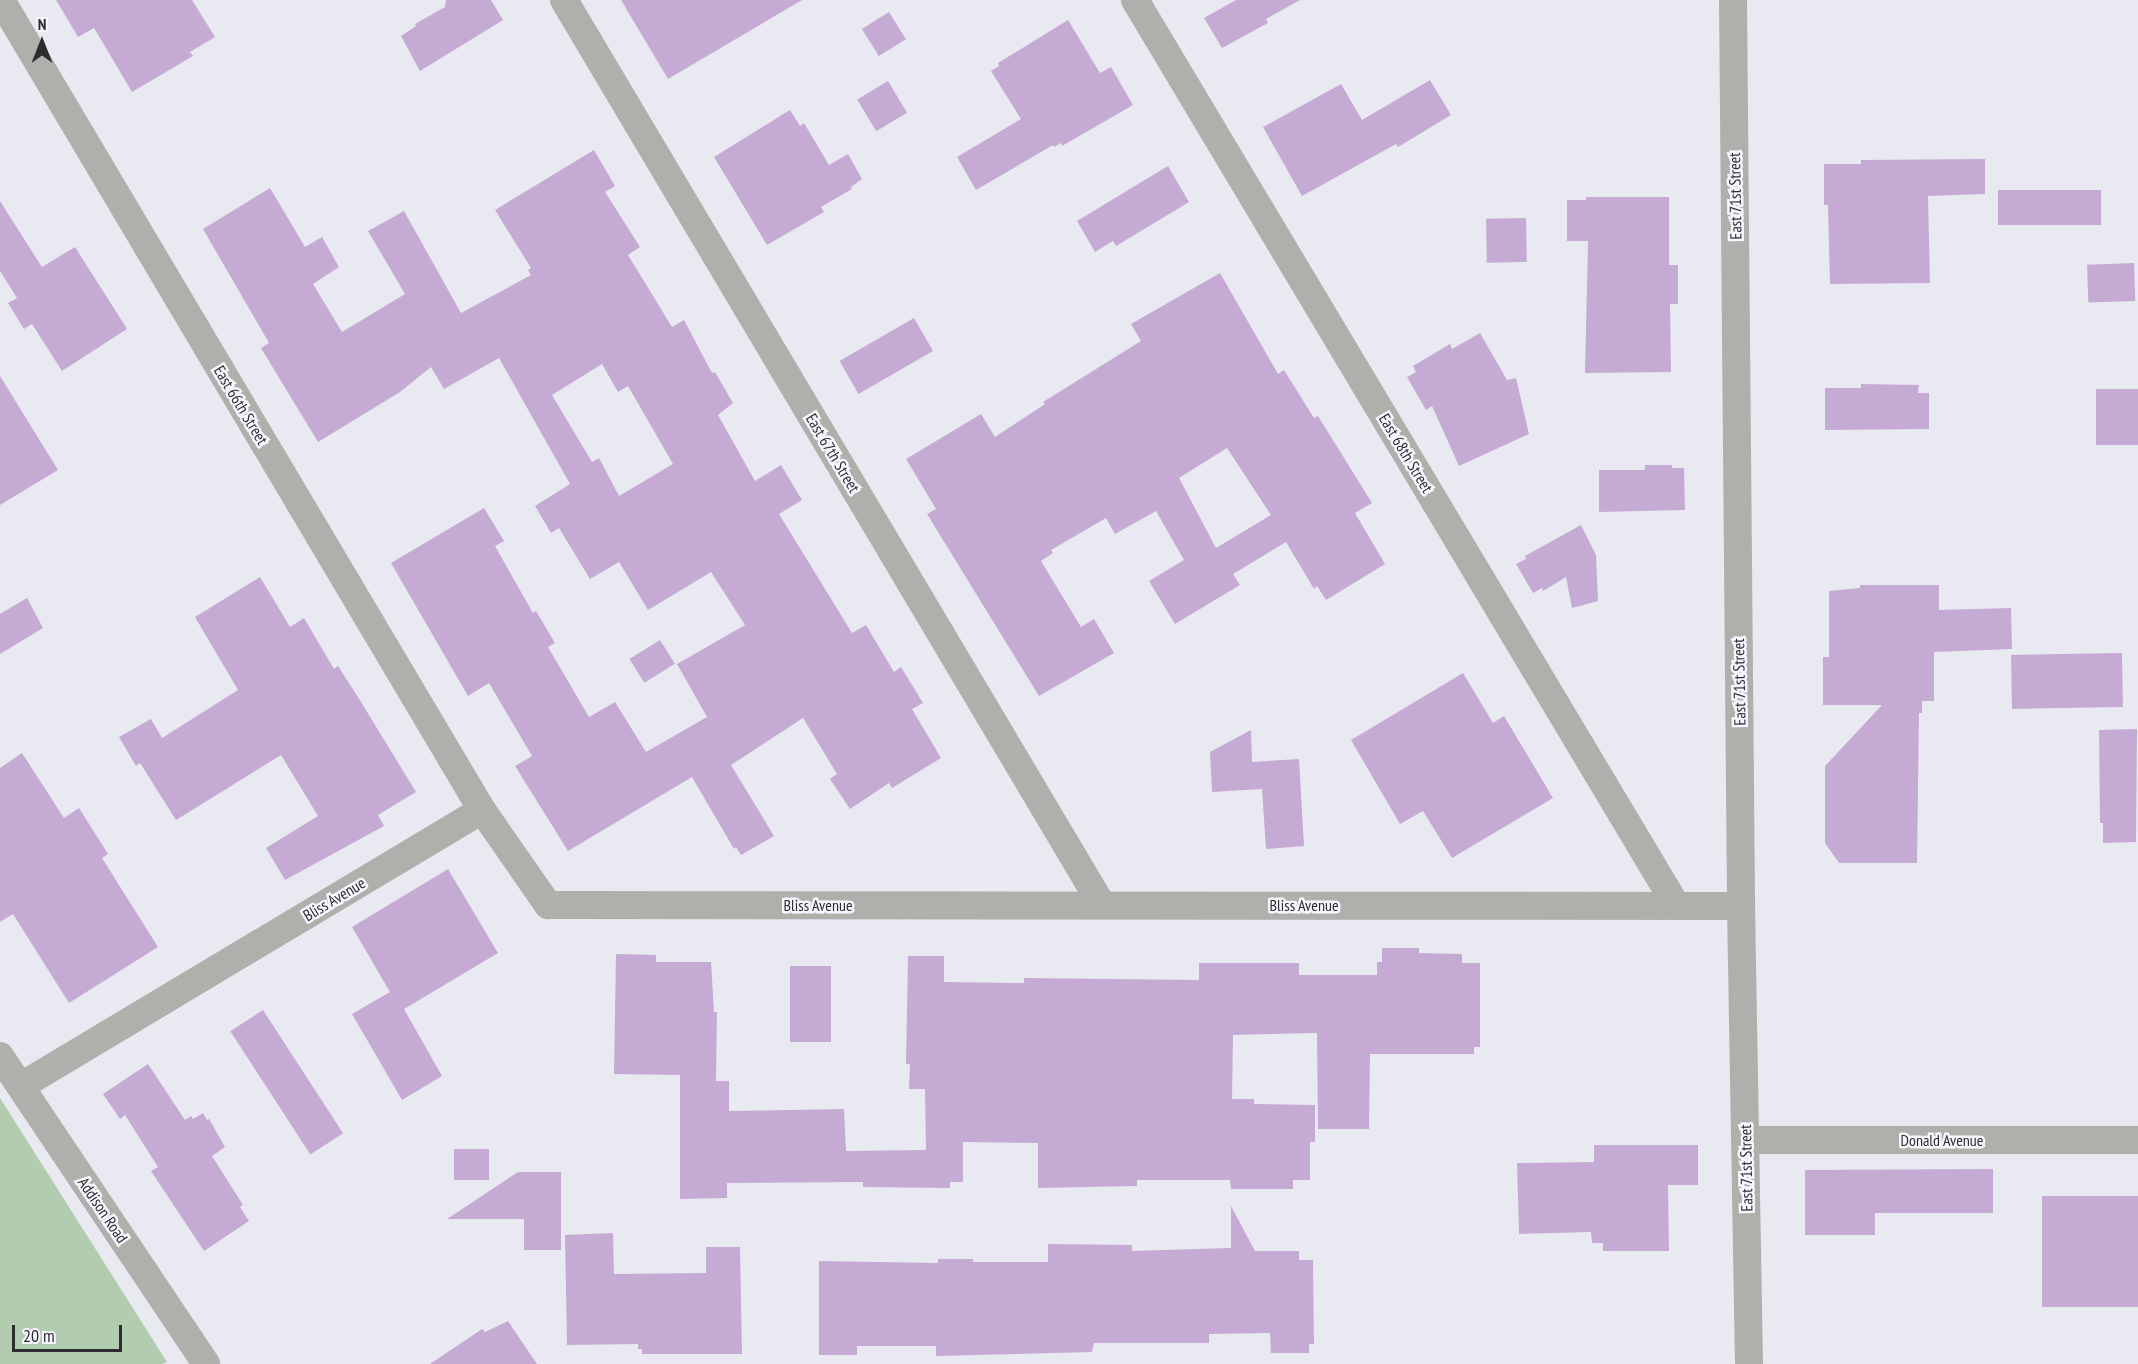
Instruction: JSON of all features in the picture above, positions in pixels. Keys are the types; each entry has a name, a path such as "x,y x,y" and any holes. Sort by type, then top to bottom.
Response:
{"street":[{"name":"East 66th Street","path":"1,0 482,810"},
{"name":"East 67th Street","path":"564,0 1102,905"},
{"name":"East 68th Street","path":"1135,0 1676,905"},
{"name":"East 71st Street","path":"1733,0 1741,906 1749,1364"},
{"name":"Bliss Avenue","path":"21,1086 482,810 548,905 1741,906"},
{"name":"Addison Road","path":"0,1056 206,1364"},
{"name":"Donald Avenue","path":"1746,1140 2138,1140"}],"green space":[{"path":"0,1098 167,1362 162,1364 0,1364"}],"building":[{"path":"56,0 192,0 215,37 190,52 193,56 132,92 94,28 78,37"},
{"path":"446,0 491,0 503,20 420,71 401,36 416,26 415,24 445,7"},
{"path":"621,0 802,0 668,79"},
{"path":"1236,0 1300,0 1266,19 1268,23 1222,48 1204,18"},
{"path":"889,12 906,39 879,56 862,29"},
{"path":"1068,20 1100,73 1111,67 1133,105 1062,146 1061,143 1054,147 1053,145 976,190 957,157 1021,119 991,71 999,66 998,63"},
{"path":"1430,80 1451,115 1398,147 1396,144 1302,196 1263,127 1341,84 1362,120"},
{"path":"888,81 907,113 876,131 857,100"},
{"path":"790,110 800,126 804,123 829,165 848,154 862,179 851,187 852,189 821,207 824,212 767,245 714,157"},
{"path":"594,150 615,186 605,192 640,247 628,255 672,327 684,320 712,373 715,372 733,403 718,415 755,481 781,465 802,500 779,514 852,633 866,625 894,672 901,667 923,703 912,709 941,758 892,788 889,783 850,809 830,779 837,774 803,718 731,765 774,836 741,855 736,847 734,849 692,777 568,851 515,766 532,756 489,683 468,696 391,563 484,508 504,541 495,546 533,613 536,611 555,643 548,647 589,717 615,702 646,752 707,717 677,664 745,625 711,572 648,610 619,562 590,579 559,528 551,533 535,506 570,484 499,358 444,389 431,367 400,392 318,442 261,348 269,343 203,229 270,188 305,247 322,237 339,267 313,284 342,332 405,294 368,231 404,211 461,313 531,275 528,270 531,268 495,210","holes":["602,364 618,392 628,386 673,464 619,496 599,458 592,462 552,395"]},
{"path":"1985,159 1985,194 1928,196 1930,283 1830,284 1828,205 1824,205 1824,164 1861,164 1861,160"},
{"path":"1168,166 1189,202 1116,246 1113,241 1095,252 1077,221"},
{"path":"1998,190 2101,190 2101,225 1998,225"},
{"path":"1586,197 1669,197 1669,265 1678,265 1678,304 1670,304 1671,372 1585,373 1588,241 1567,241 1567,200 1586,200"},
{"path":"0,201 42,267 75,247 127,329 62,371 32,324 24,329 8,303 17,298 0,271"},
{"path":"1526,218 1527,262 1487,263 1486,219"},
{"path":"2134,263 2135,301 2088,303 2087,265"},
{"path":"1220,273 1278,374 1284,370 1314,418 1318,416 1372,503 1355,513 1385,564 1326,600 1317,586 1314,589 1286,542 1233,574 1240,585 1175,624 1149,581 1184,560 1156,511 1115,534 1106,518 1051,550 1053,553 1041,561 1081,627 1094,619 1114,653 1039,696 927,514 936,509 906,459 981,414 995,437 1045,404 1043,402 1141,341 1131,324","holes":["1227,448 1271,515 1216,548 1179,478"]},
{"path":"914,318 933,351 859,394 840,361"},
{"path":"1480,333 1507,380 1516,378 1529,434 1459,466 1432,406 1426,410 1407,377 1416,372 1413,366 1450,344 1452,349"},
{"path":"0,376 58,470 0,505"},
{"path":"1861,384 1919,385 1918,393 1929,393 1929,429 1825,430 1825,388 1861,388"},
{"path":"2096,389 2138,389 2138,445 2096,445"},
{"path":"1645,465 1672,465 1672,468 1684,468 1685,510 1599,512 1599,470 1645,470"},
{"path":"1581,525 1596,555 1598,601 1572,608 1566,577 1543,591 1542,588 1533,593 1516,564 1526,559 1525,556"},
{"path":"260,577 290,627 304,618 334,669 338,666 358,697 416,792 378,815 384,826 285,880 266,848 318,816 281,755 176,820 140,763 136,766 119,737 151,719 162,738 238,690 195,617"},
{"path":"1860,585 1939,585 1939,610 2011,608 2012,649 1934,652 1934,701 1922,701 1922,713 1919,713 1917,863 1839,863 1825,843 1825,766 1882,705 1823,705 1823,657 1829,657 1829,591 1860,588"},
{"path":"27,598 43,628 0,654 0,614"},
{"path":"660,640 675,664 644,683 629,659"},
{"path":"2122,653 2123,707 2012,709 2011,655"},
{"path":"1463,673 1493,723 1504,716 1553,798 1452,858 1423,811 1400,824 1351,740"},
{"path":"2137,729 2136,842 2103,843 2103,823 2100,823 2099,730"},
{"path":"1251,730 1252,762 1299,759 1304,846 1266,849 1262,789 1212,792 1210,752"},
{"path":"22,753 64,818 79,808 108,854 102,858 158,947 69,1003 13,914 0,922 0,768"},
{"path":"448,869 498,953 404,1009 442,1076 402,1100 352,1014 390,992 352,927"},
{"path":"1382,948 1419,948 1419,953 1462,954 1462,963 1480,963 1480,1047 1474,1047 1474,1054 1370,1054 1369,1129 1318,1129 1317,1033 1233,1035 1232,1099 1254,1099 1254,1104 1315,1105 1315,1142 1310,1142 1310,1180 1293,1180 1293,1189 1231,1189 1230,1180 1137,1180 1137,1186 1038,1188 1038,1143 963,1142 963,1182 950,1182 950,1188 863,1187 863,1182 727,1183 727,1198 680,1199 680,1075 614,1074 616,954 656,955 656,962 711,962 714,1012 717,1012 716,1081 729,1081 729,1111 844,1109 846,1151 926,1150 925,1089 909,1089 910,1064 906,1064 908,956 944,956 944,982 1024,983 1024,978 1199,980 1199,963 1299,963 1299,975 1377,975 1377,962 1382,962"},
{"path":"790,966 831,966 831,1042 790,1042"},
{"path":"263,1010 343,1133 310,1155 230,1031"},
{"path":"148,1064 185,1120 191,1116 193,1119 203,1113 207,1120 209,1119 225,1147 212,1156 243,1205 240,1207 249,1221 204,1251 151,1171 158,1167 125,1115 120,1119 103,1094"},
{"path":"1594,1145 1698,1145 1698,1185 1668,1185 1669,1251 1603,1251 1603,1243 1592,1243 1591,1232 1519,1234 1517,1163 1594,1162"},
{"path":"454,1149 489,1149 489,1180 454,1180"},
{"path":"1993,1169 1993,1213 1875,1213 1875,1235 1805,1235 1805,1170"},
{"path":"518,1172 561,1172 561,1250 524,1250 524,1219 447,1219"},
{"path":"2042,1196 2138,1196 2138,1307 2042,1307"},
{"path":"1231,1206 1255,1251 1299,1251 1299,1260 1313,1260 1314,1344 1309,1344 1309,1353 1271,1353 1270,1333 1209,1334 1209,1343 1094,1343 1092,1352 936,1356 936,1346 857,1346 857,1355 819,1355 819,1261 938,1263 938,1259 973,1259 973,1262 1048,1262 1048,1244 1132,1245 1132,1251 1231,1248"},
{"path":"613,1233 614,1274 706,1273 706,1247 740,1247 742,1354 642,1354 642,1349 638,1349 638,1344 567,1345 565,1235"},
{"path":"508,1321 537,1364 430,1364 482,1329 485,1332"}]}
